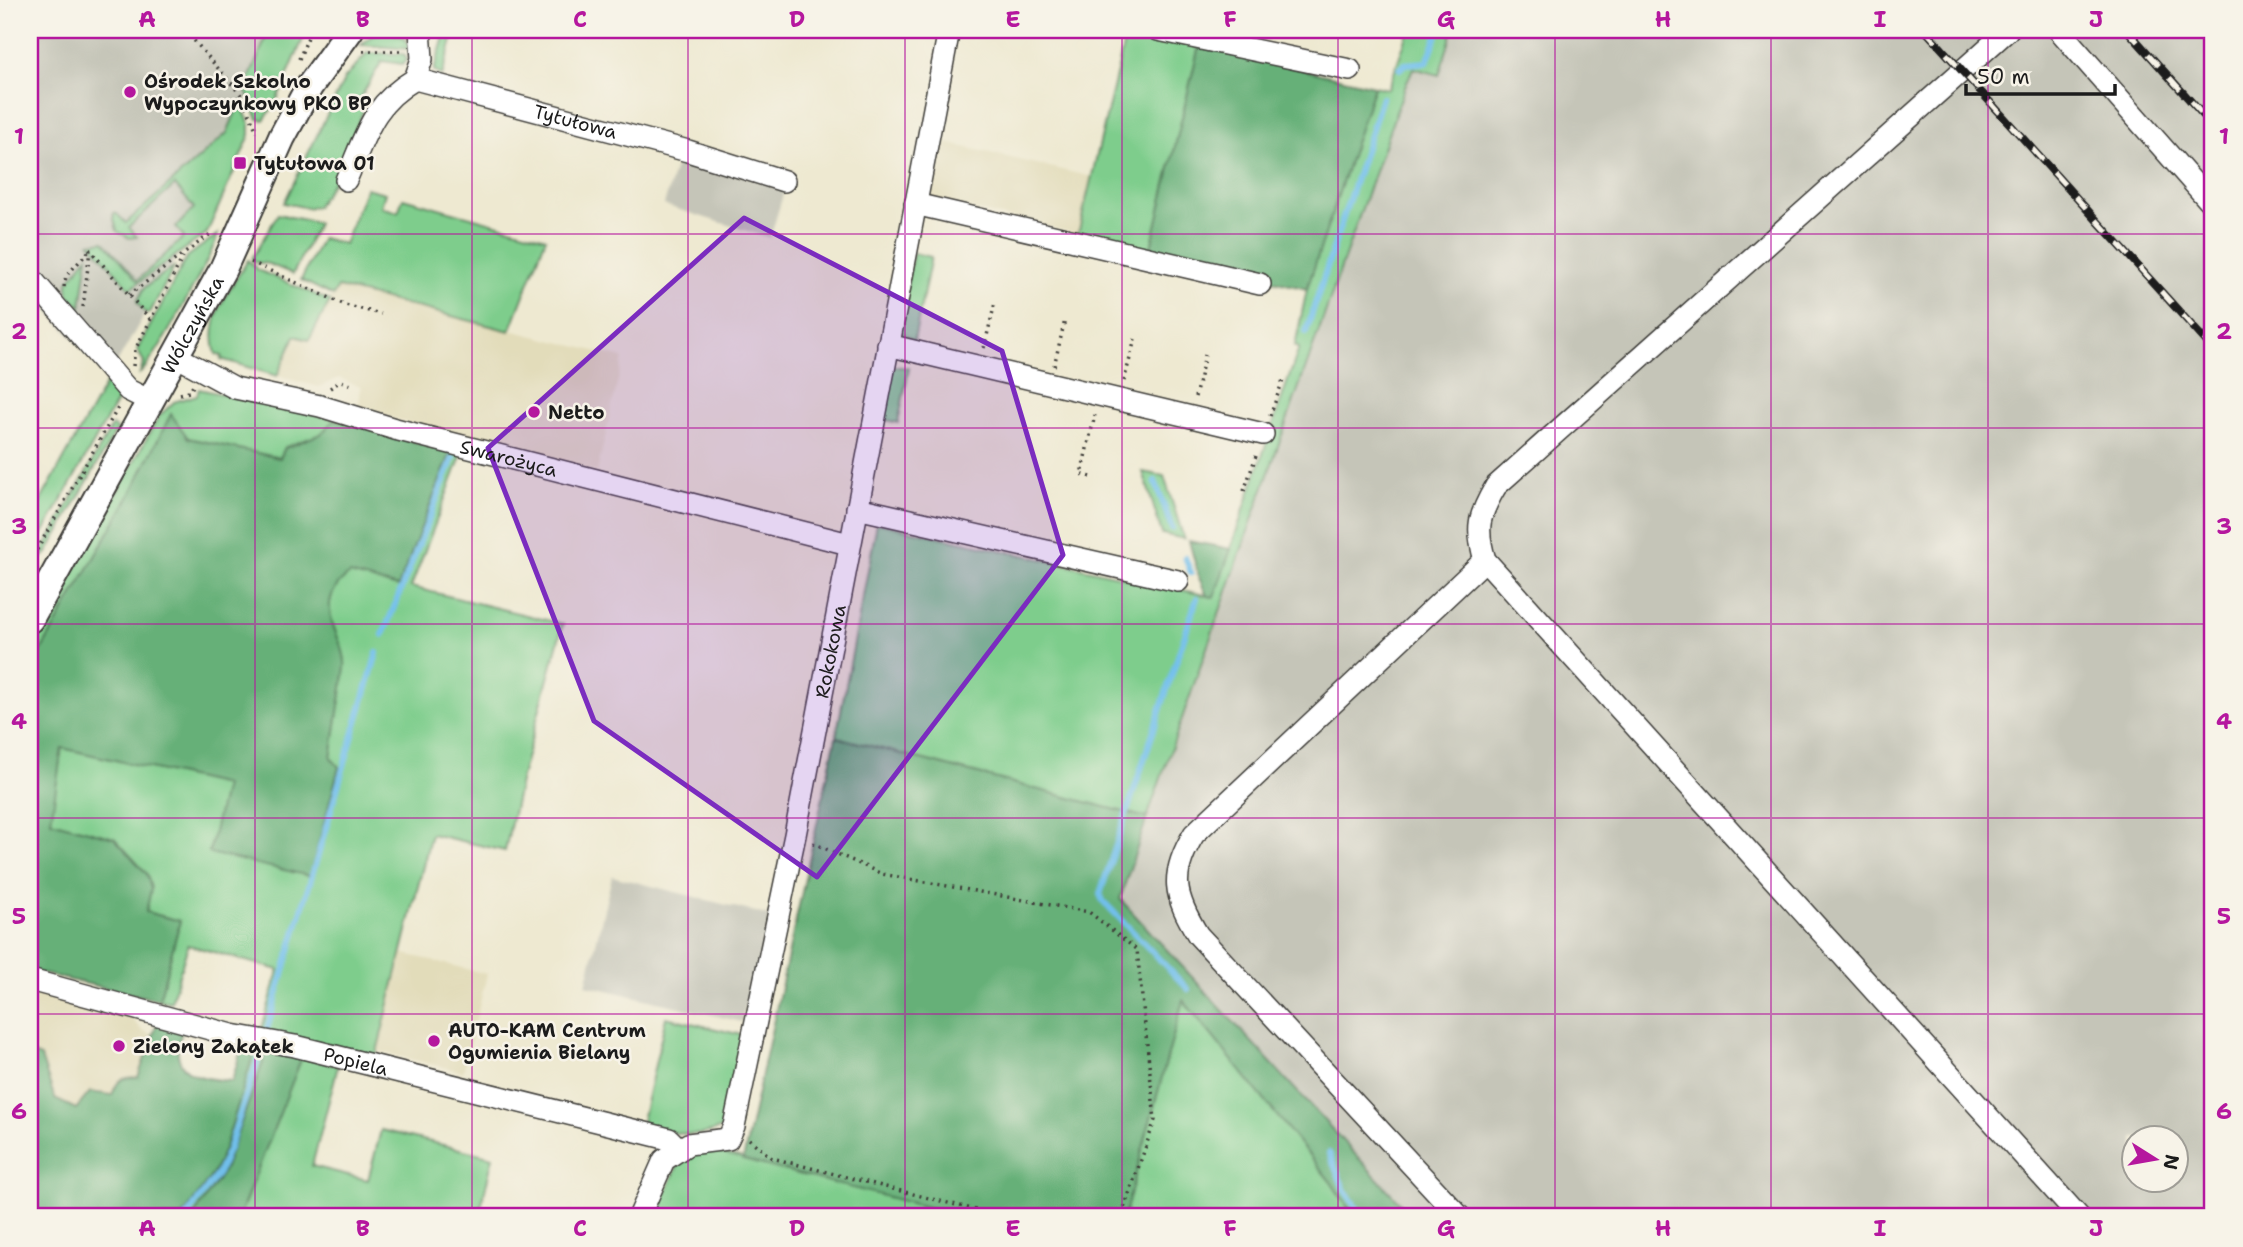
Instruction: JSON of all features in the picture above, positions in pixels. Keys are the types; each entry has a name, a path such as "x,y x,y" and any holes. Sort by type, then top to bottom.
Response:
{"main road":[{"name":"Wólczyńska","path":"30,619 135,400 174,355 223,269 282,137 309,87 350,30"}],"street":[{"path":"346,180 380,107 394,92 415,79 422,59 420,30"},
{"name":"Rokokowa","path":"734,1126 795,835 948,30"},
{"path":"1158,30 1350,70"},
{"path":"2008,30 1496,485 1482,508 1477,535 1485,560 2079,1217"},
{"path":"2059,30 2213,205"},
{"name":"Tytułowa","path":"415,79 688,151 784,181"},
{"path":"915,204 1260,284"},
{"path":"30,277 135,400"},
{"path":"888,345 1264,434"},
{"name":"Swarożyca","path":"174,355 235,388 339,412 849,544"},
{"path":"857,508 1178,581"},
{"path":"1460,1217 1199,935 1183,911 1176,882 1181,856 1194,834 1485,560"},
{"name":"Popiela","path":"30,980 94,1002 232,1035 295,1046 670,1139 678,1148"},
{"path":"639,1217 660,1167 678,1148 688,1144 721,1142 728,1139 734,1126"}],"path":[{"path":"185,30 242,96 257,132"},
{"path":"295,69 311,30"},
{"path":"253,143 264,124"},
{"path":"129,295 212,233 218,221"},
{"path":"90,250 150,319"},
{"path":"66,298 63,289 66,276 90,250"},
{"path":"74,307 82,315 90,250"},
{"path":"132,375 135,350 185,253"},
{"path":"249,256 253,264 310,286 345,304 382,314"},
{"path":"980,367 995,303"},
{"path":"1049,384 1065,320"},
{"path":"1091,477 1081,474 1109,398 1135,339"},
{"path":"1190,417 1205,355"},
{"path":"123,365 133,362"},
{"path":"30,562 135,400"},
{"path":"795,835 882,874 1089,912 1137,950 1156,1121 1121,1217"},
{"path":"734,1126 772,1158 1003,1217"}],"highlighted area":[{"path":"744,218 1002,351 1063,555 817,877 594,721 488,448"}],"shaded area":[{"path":"30,30 275,30 192,230 108,379 30,290"},
{"path":"1453,30 2213,30 2213,1217 1413,1217 1120,899 1413,68 1439,75"},
{"path":"934,140 1092,177 1078,234 923,198"},
{"path":"679,153 785,188 770,238 664,205"},
{"path":"337,287 623,358 597,472 458,439 359,407 361,387 339,378 319,387 277,376 295,336 309,340"},
{"path":"612,876 770,916 753,1002 745,1006 742,1022 586,985"},
{"path":"401,953 487,974 463,1072 378,1051"},
{"path":"30,986 131,1018 142,1030 153,1035 138,1077 116,1082 112,1096 97,1091 76,1109 55,1099 41,1057 30,1053"}],"green space":[{"path":"269,30 307,30 276,102 264,120 258,119 245,89"},
{"path":"446,30 455,30 442,76 434,70"},
{"path":"1127,30 1199,46 1150,252 1078,234"},
{"path":"1409,30 1453,30 1439,75 1413,68 1403,92 1147,818 836,737 877,523 1214,597 1299,348 1295,346 1307,289 1374,86 1388,89"},
{"path":"390,32 405,38 411,49 361,45 374,34"},
{"path":"1199,46 1374,86 1307,289 1150,252"},
{"path":"367,53 404,54 407,60 402,64 382,61 358,102 366,104 336,177 317,206 308,208 284,203 345,78"},
{"path":"240,102 250,124 250,135 207,233 130,289 90,243 104,241 138,280 184,237 176,227 194,208 175,185 129,227 137,237 129,238 117,231 113,215 115,212 126,223 227,133"},
{"path":"366,188 385,193 381,207 398,212 403,198 546,238 510,331 338,287 333,296 301,280 322,238 344,244"},
{"path":"278,214 318,223 293,274 269,264 254,262 252,258"},
{"path":"218,234 182,307 140,373 144,362 137,350 187,257"},
{"path":"913,253 931,257 914,340 898,331"},
{"path":"88,256 81,307 68,295 68,282"},
{"path":"248,260 258,270 330,301 309,340 295,336 277,376 221,359 222,356 216,354 213,341 217,316 227,293"},
{"path":"175,266 150,313 146,314 137,302 144,288"},
{"path":"894,366 909,368 898,423 882,419"},
{"path":"106,383 118,399 30,557 30,520"},
{"path":"199,389 335,419 321,434 285,447 280,458 188,438 171,415 128,499 30,670 30,650 159,416 174,402 197,395"},
{"path":"171,414 188,438 280,458 285,448 321,434 335,419 451,452 398,587 350,574 337,586 331,598 332,622 345,667 331,758 339,767 310,876 209,853 225,785 62,748 51,821 114,838 147,874 151,889 146,912 180,921 159,1000 30,971 30,670 128,499"},
{"path":"112,426 117,429 47,553 36,563"},
{"path":"451,452 462,454 411,587 563,624 521,777 505,851 431,834 375,1060 261,1031 279,970 188,945 171,1002 159,1000 180,921 146,912 151,889 147,874 114,838 50,821 62,748 225,785 310,876 339,767 331,758 345,667 332,622 331,598 337,586 350,574 398,586"},
{"path":"1143,472 1164,476 1184,539 1162,534"},
{"path":"1189,541 1231,549 1214,597 1207,596"},
{"path":"836,737 1147,818 1120,899 1413,1217 1354,1217 1331,1182 1183,1000 1124,1217 966,1217 743,1160"},
{"path":"1183,999 1331,1182 1354,1217 1124,1217"},
{"path":"666,1017 746,1036 727,1125 706,1133 685,1134 641,1125"},
{"path":"158,1021 184,1027 178,1054 181,1063 187,1070 206,1078 232,1081 243,1043 256,1046 225,1147 214,1172 182,1217 33,1217 30,1214 30,1053 41,1057 55,1099 76,1109 90,1092 112,1095 120,1080 138,1077"},
{"path":"256,1046 268,1049 224,1170 193,1217 182,1217 214,1172 225,1147"},
{"path":"268,1049 302,1057 239,1217 193,1217 224,1170"},
{"path":"302,1057 338,1066 312,1166 368,1180 381,1130 493,1157 480,1211 500,1217 239,1217"},
{"path":"701,1148 966,1217 655,1217 678,1165"}],"waterway":[{"path":"1400,69 1405,64 1427,62 1439,30"},
{"path":"1306,332 1382,98"},
{"path":"383,635 453,458"},
{"path":"1155,481 1172,528"},
{"path":"1185,557 1191,573"},
{"path":"1188,989 1103,901 1100,894 1197,598"},
{"path":"267,1029 377,653"},
{"path":"186,1217 218,1173 229,1148 260,1053"},
{"path":"1329,1153 1345,1191 1363,1217"}],"railway":[{"path":"1925,30 2213,349"},
{"path":"2127,30 2213,126"}],"place":[{"name":"Ośrodek Szkolno Wypoczynkowy PKO BP","path":"130,92"},
{"name":"Tytułowa 01","path":"240,163"},
{"name":"Netto","path":"534,412"},
{"name":"AUTO-KAM Centrum Ogumienia Bielany","path":"434,1041"},
{"name":"Zielony Zakątek","path":"119,1046"}]}
